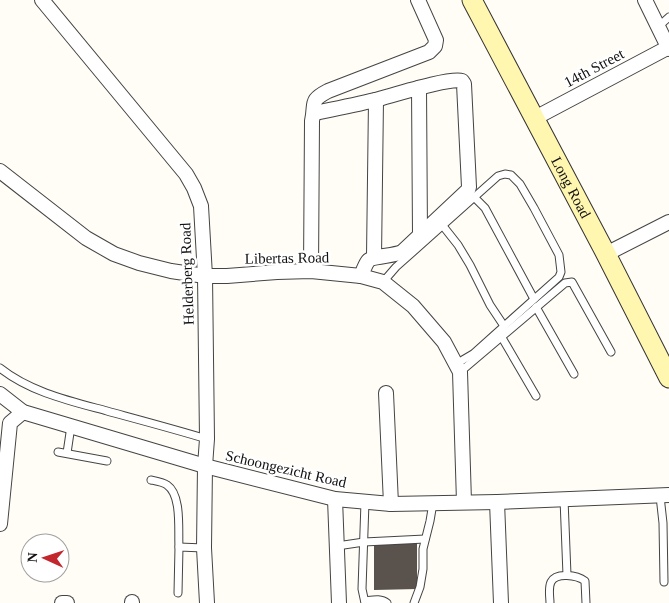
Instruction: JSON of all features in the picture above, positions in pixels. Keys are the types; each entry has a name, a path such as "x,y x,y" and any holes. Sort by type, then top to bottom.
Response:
{"main road":[{"name":"Long Road","path":"472,0 669,378"}],"street":[{"name":"Helderberg Road","path":"42,0 186,174 201,206 205,276 207,439 204,548 207,603"},
{"path":"311,271 312,121 314,101 318,96 328,91 429,52 435,46 436,40 418,0"},
{"path":"645,0 669,48"},
{"name":"14th Street","path":"535,118 669,48"},
{"path":"314,113 376,100 454,80 462,81 464,84 470,187 402,252 396,255 374,257 368,260 361,276"},
{"path":"419,88 420,236"},
{"path":"374,257 376,100"},
{"name":"Libertas Road","path":"0,171 86,238 114,254 139,263 171,271 205,276 311,271 361,276 383,282 413,306 444,342 458,368 464,502"},
{"path":"606,254 669,222"},
{"path":"386,393 391,504"},
{"name":"Schoongezicht Road","path":"0,394 23,412 205,466 335,499 391,504 664,495"},
{"path":"0,524 5,425 23,412"},
{"path":"335,499 338,603"},
{"path":"497,502 501,603"},
{"path":"62,603 67,603"}],"lane":[{"path":"658,28 669,17"},
{"path":"383,282 396,267 498,176 504,174 511,176 520,184 559,255 561,272 559,277 502,336 458,368"},
{"path":"475,198 485,208 574,374"},
{"path":"443,226 458,244 490,305 504,326"},
{"path":"458,368 504,326 565,283 572,282 611,352"},
{"path":"502,336 536,396"},
{"name":"Schoongezicht Road","path":"0,368 32,386 71,401 207,439"},
{"path":"67,453 71,426"},
{"path":"58,452 107,461"},
{"path":"152,480 167,485 174,493 177,503 178,593"},
{"path":"664,495 664,582"},
{"path":"564,499 567,575"},
{"path":"365,502 362,589 365,602 384,600 388,603"},
{"path":"414,603 420,587 423,569 423,549 433,503"},
{"path":"337,546 364,542 425,540"},
{"path":"178,547 204,548"},
{"path":"550,603 551,581 567,575 581,578 585,581 586,603"}],"building":[{"path":"374,543 417,543 417,589 374,590"}]}
